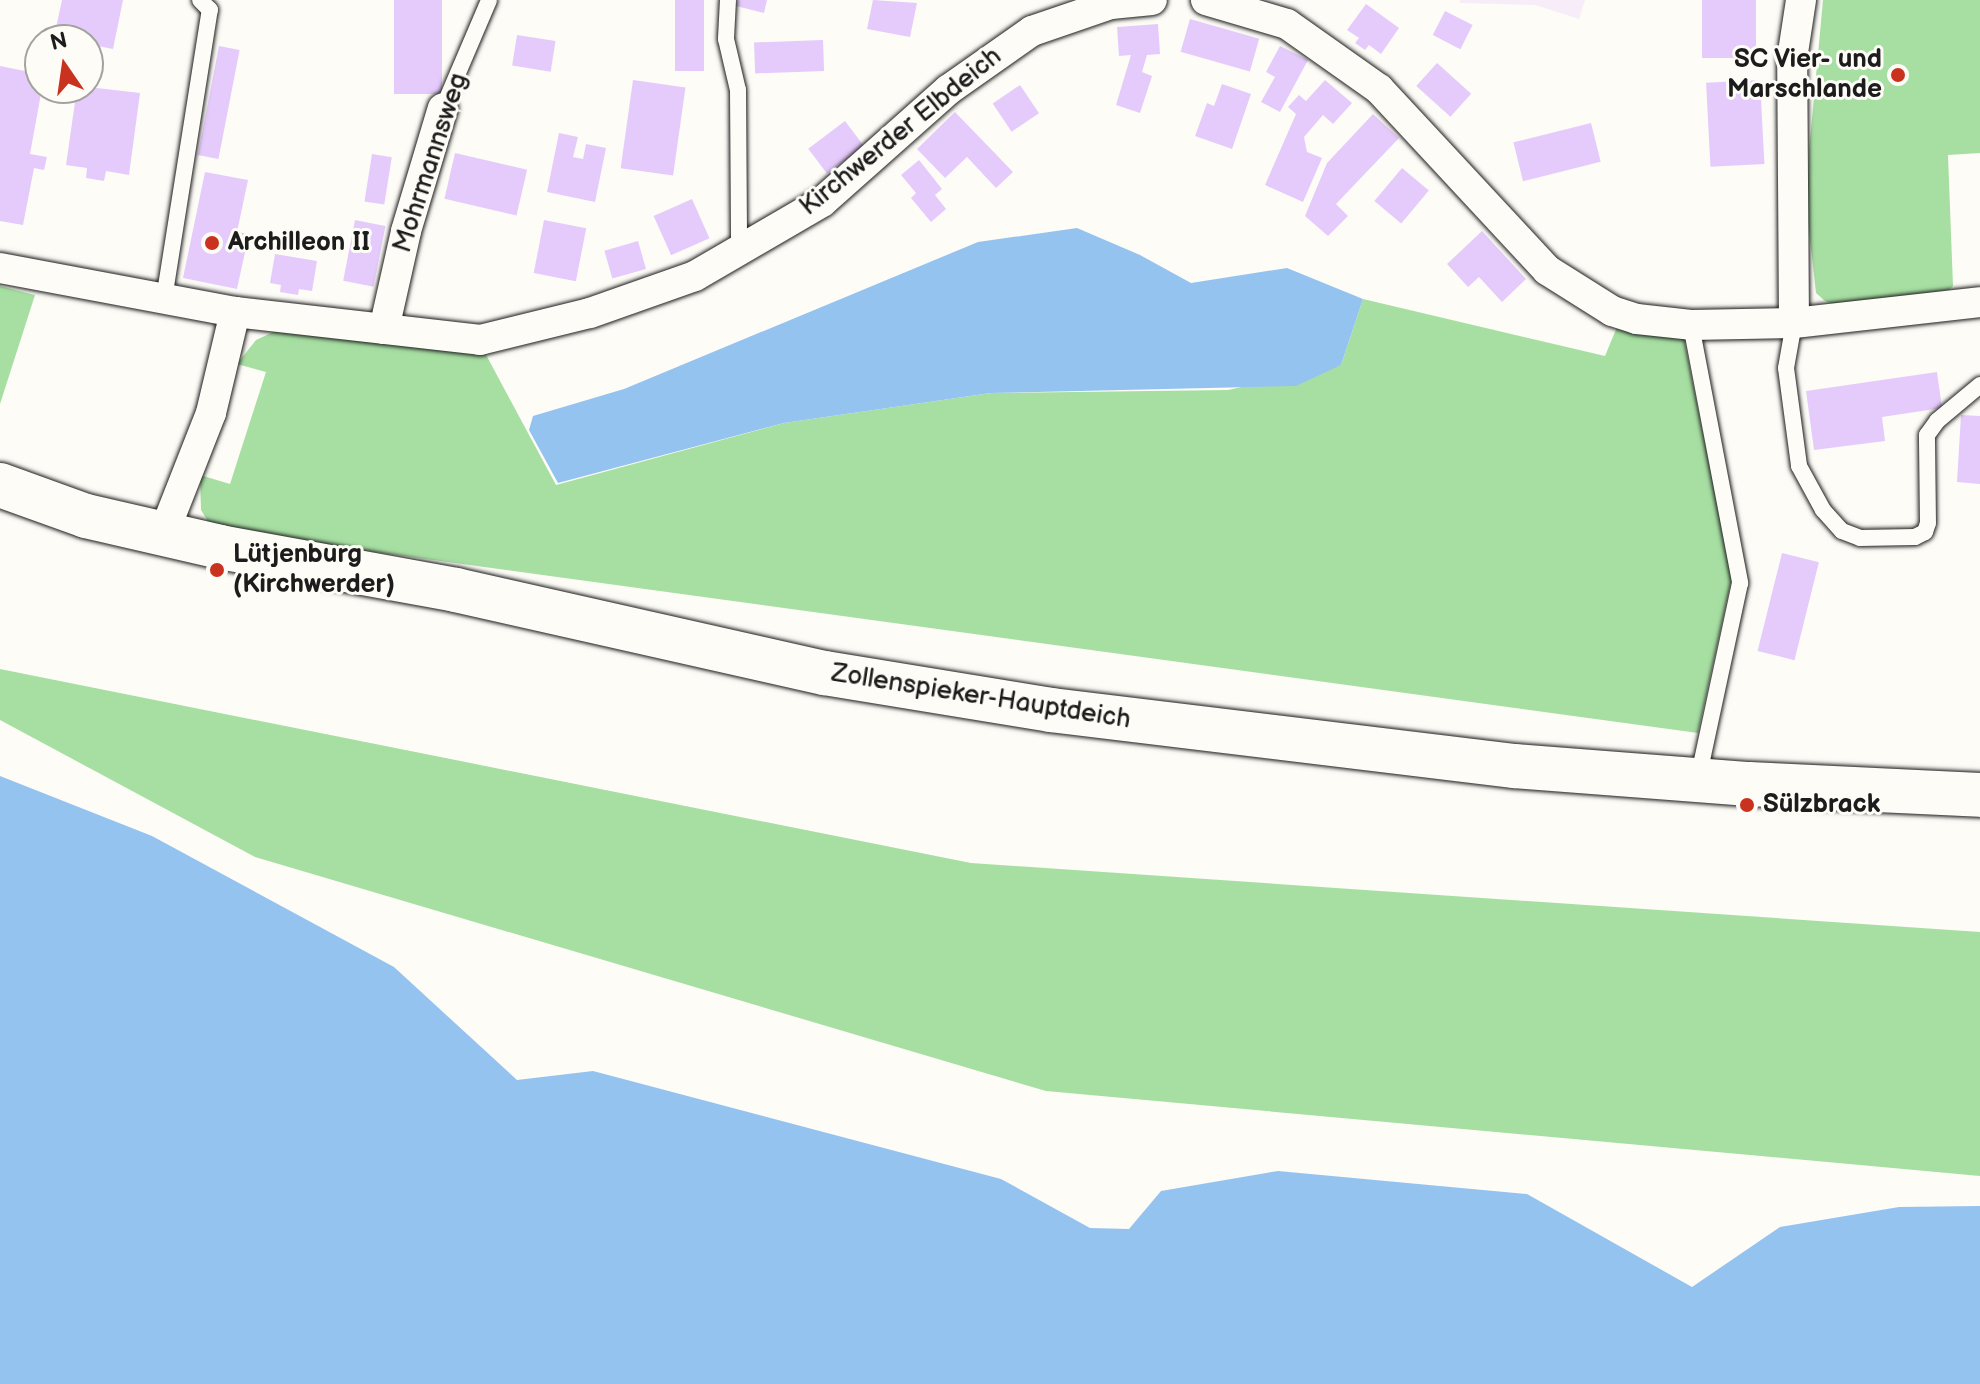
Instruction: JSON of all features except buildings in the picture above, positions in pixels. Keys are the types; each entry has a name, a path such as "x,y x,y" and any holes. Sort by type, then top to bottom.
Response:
{"street":[{"name":"Kirchwerder Elbdeich","path":"0,268 235,312 480,340 590,313 695,276 822,202 948,90 1032,31 1111,4 1152,0"},
{"path":"1794,323 1792,59 1801,0"},
{"path":"1212,1 1287,24 1379,89 1547,270 1612,311 1637,319 1691,325 1794,323 1980,302"},
{"name":"Mohrmannsweg","path":"384,329 406,231 443,108"},
{"path":"163,535 211,413 235,312"},
{"name":"Zollenspieker-Hauptdeich","path":"0,485 86,516 163,535 456,590 825,673 1021,706 1483,763 1697,780 1980,795"}],"lane":[{"path":"164,299 210,10 200,0"},
{"name":"Mohrmannsweg","path":"443,108 489,0"},
{"path":"728,0 726,39 738,90 739,250"},
{"path":"1794,323 1786,368 1799,466 1823,510 1842,531 1860,538 1915,537 1925,532 1928,523 1927,435 1937,421 1980,385"},
{"path":"1691,325 1740,583 1697,780"}],"shaded area":[{"path":"1460,0 1585,0 1579,19 1535,5 1460,3"}],"green space":[{"path":"1823,0 1980,0 1980,153 1948,155 1953,286 1949,290 1839,306 1825,301 1816,293 1807,213 1809,151"},
{"path":"0,286 35,295 0,404"},
{"path":"1363,299 1605,356 1617,327 1684,339 1732,577 1698,733 213,530 201,510 200,475 230,484 266,372 237,364 256,340 280,329 484,351 556,485 784,423 991,393 1228,390 1341,365"},
{"path":"0,669 971,863 1980,932 1980,1176 1046,1091 255,857 0,720"}],"water":[{"path":"1077,228 1140,255 1191,283 1287,268 1363,299 1341,365 1296,386 991,393 784,423 558,483 529,430 533,416 624,389 978,242"},
{"path":"0,776 152,836 394,967 517,1080 593,1071 1001,1179 1090,1228 1129,1229 1161,1191 1278,1171 1527,1194 1692,1287 1780,1227 1899,1207 1980,1206 1980,1384 0,1384"}],"place":[{"name":"SC Vier- und Marschlande","path":"1898,75"},
{"name":"Archilleon II","path":"212,243"},
{"name":"Lütjenburg (Kirchwerder)","path":"217,570"},
{"name":"Sülzbrack","path":"1747,805"}]}
